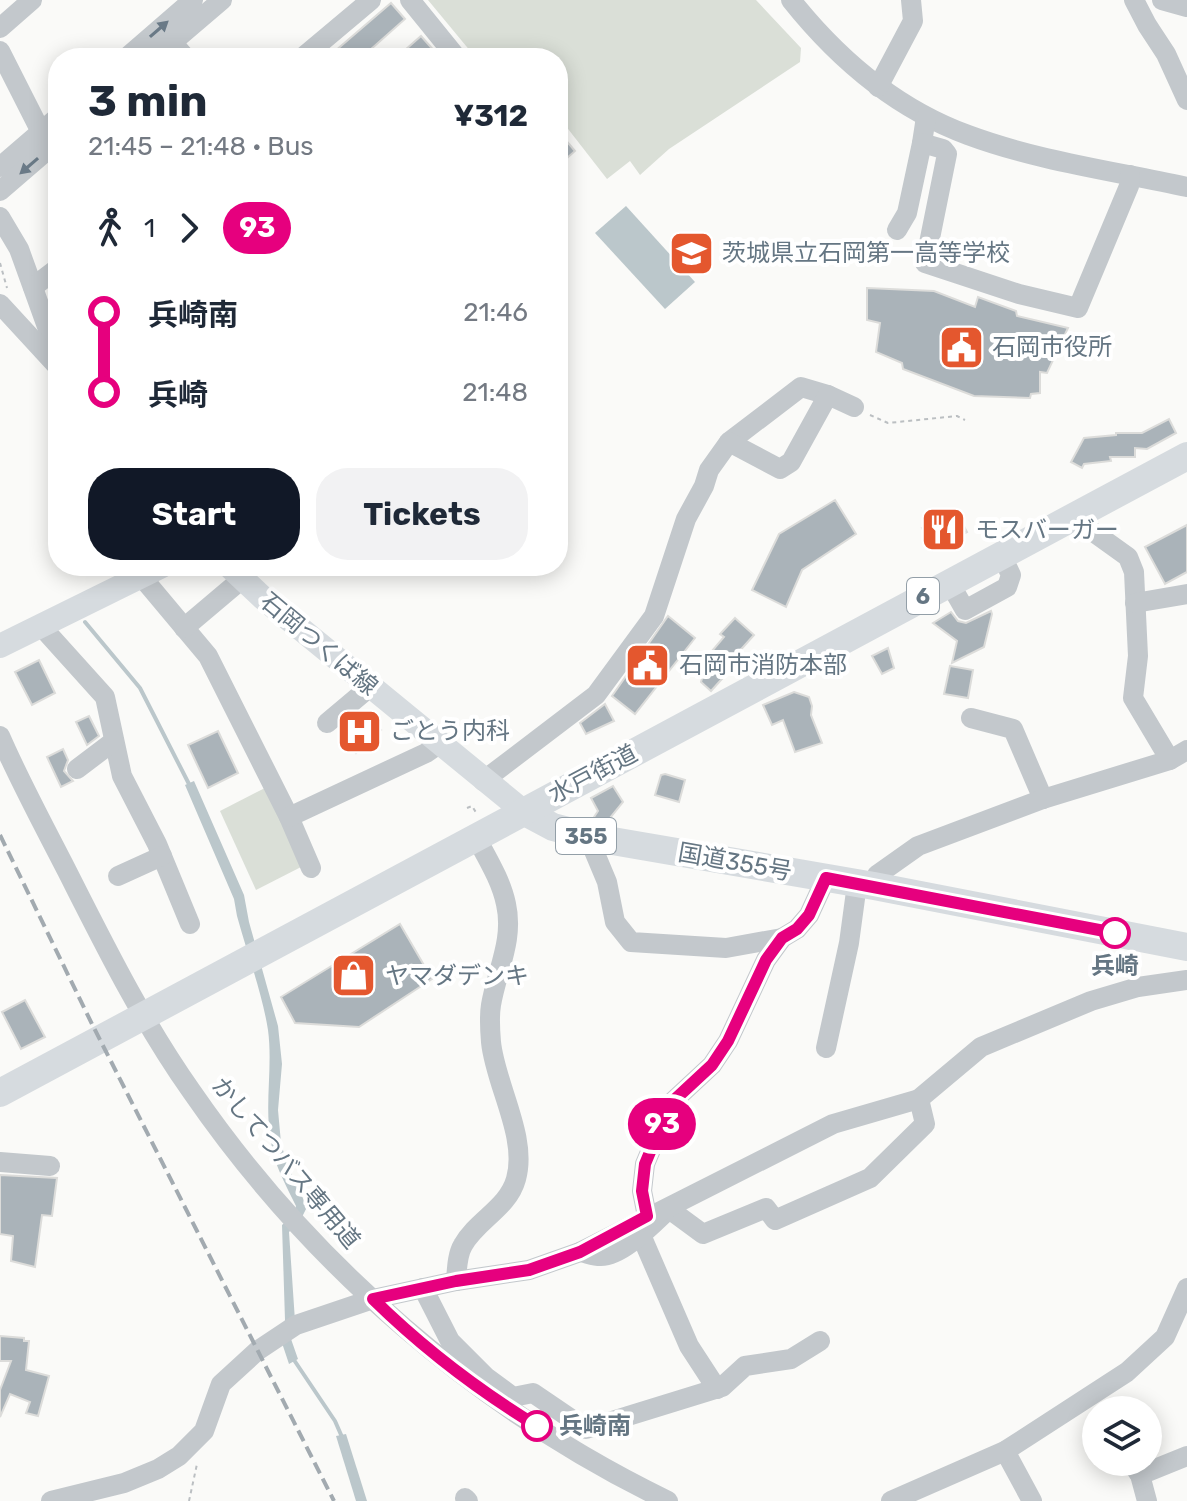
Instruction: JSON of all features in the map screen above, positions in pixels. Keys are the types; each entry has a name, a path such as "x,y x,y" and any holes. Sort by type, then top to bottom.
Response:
{"highway":[{"name":"水戸街道","path":"0,1093 166,1005 477,826 523,811 1187,456"},
{"name":"国道355号","path":"523,811 553,827 595,838 865,885 1187,947"}],"main road":[{"path":"0,646 135,576"},
{"name":"石岡つくば線","path":"240,576 483,781 523,811"}],"street":[{"path":"0,28 32,0"},
{"path":"138,48 193,0"},
{"path":"165,48 222,0"},
{"path":"314,48 371,0"},
{"path":"410,0 449,48"},
{"path":"791,0 823,37 878,87 926,117 966,135 1017,152 1187,187"},
{"path":"878,87 913,21 911,0"},
{"path":"1134,0 1166,54 1187,100"},
{"path":"1162,0 1187,7"},
{"path":"172,42 177,48"},
{"path":"0,51 48,134"},
{"path":"897,230 907,213 926,117"},
{"path":"0,167 48,137"},
{"path":"0,191 48,137"},
{"path":"922,143 943,149 947,154 925,263 1019,294 1078,308 1129,186 1130,175"},
{"path":"0,217 19,249 48,329"},
{"path":"33,287 48,276"},
{"path":"4,299 48,354"},
{"path":"483,781 596,695 654,616 686,519 709,470 729,442 801,387 854,407"},
{"path":"729,442 780,469 791,462 828,395"},
{"path":"826,1048 865,885 877,875 918,846 1043,799 1179,755 1133,698 1138,656 1134,572 1128,557 1089,529 1079,513"},
{"path":"145,576 208,656 289,817 311,868"},
{"path":"184,628 233,576"},
{"path":"1135,603 1187,594"},
{"path":"41,626 105,697 122,776 162,856 190,924"},
{"path":"327,723 371,686"},
{"path":"971,718 1013,729 1043,799"},
{"name":"かしてつバス専用道","path":"0,736 111,958 177,1070 225,1137 284,1210 324,1254 373,1299 430,1350 492,1398 626,1481 668,1501"},
{"path":"77,769 114,741"},
{"path":"289,817 426,753 439,744"},
{"path":"456,1281 464,1244 502,1204 514,1186 518,1167 516,1142 491,1044 490,1006 507,951 507,904 477,826"},
{"path":"595,838 594,851 607,882 615,922 631,942 726,948 782,938 797,929 809,915 826,878"},
{"path":"118,876 162,856"},
{"path":"717,1389 689,1346 644,1225 642,1191 645,1164 666,1112 690,1084 712,1065 728,1041 766,960 782,938"},
{"path":"51,1501 124,1483 158,1469 179,1456 204,1431 221,1384 257,1351 296,1325 373,1299 456,1281 529,1270 580,1252 644,1225 833,1124 919,1099 981,1047 1091,1001 1138,987 1187,980"},
{"path":"669,1209 703,1234 766,1208 775,1220 870,1178 925,1124 919,1099"},
{"path":"0,1162 50,1166"},
{"path":"423,1288 450,1341 486,1377 513,1397 533,1393 586,1429 717,1389 745,1366 791,1359 820,1341"},
{"path":"1102,1396 1165,1337 1187,1288"},
{"path":"891,1501 1005,1451 1082,1410"},
{"path":"1005,1451 1032,1501"},
{"path":"1162,1462 1187,1456"},
{"path":"1138,1476 1147,1501"}],"path":[{"path":"0,263 4,299"},
{"path":"854,407 888,423 957,416 965,420"},
{"path":"467,808 472,806 477,826"},
{"path":"189,1501 204,1431"}],"shaded area":[{"path":"428,0 756,0 801,48 800,62 669,149 640,175 630,161 607,179 568,129 568,48 468,48"},
{"path":"626,206 695,282 665,309 595,233"},
{"path":"194,781 244,895 278,1026 282,1064 278,1110 281,1143 307,1207 300,1221 289,1232 295,1321 291,1339 298,1359 289,1364 281,1340 285,1320 282,1225 294,1214 296,1206 278,1167 271,1142 268,1030 234,899 185,785"},
{"path":"265,788 303,866 256,890 220,811"},
{"path":"346,1434 367,1501 356,1501 336,1436"}],"building":[{"path":"391,3 405,19 372,48 339,48"},
{"path":"421,36 432,48 407,48"},
{"path":"568,143 575,151 568,157"},
{"name":"石岡市役所","path":"867,288 934,291 975,307 978,297 1016,311 1017,316 1068,328 1047,373 1040,372 1040,393 1031,394 1030,398 974,396 903,369 902,363 876,352 880,323 867,320"},
{"path":"1169,419 1176,433 1147,449 1135,448 1135,457 1110,457 1111,461 1084,464 1082,468 1071,462 1084,438 1142,433"},
{"path":"835,500 856,534 802,570 786,607 752,590 779,534"},
{"path":"956,511 967,532 933,550 922,528"},
{"path":"1187,525 1187,572 1165,584 1145,547"},
{"path":"991,611 984,647 952,663 957,641 933,623 951,612 958,621 966,623"},
{"path":"668,616 695,638 635,714 612,696"},
{"path":"735,618 754,635 726,666 730,670 711,691 701,682 706,664 724,637 720,634"},
{"path":"888,648 894,668 882,674 872,656"},
{"path":"39,660 55,693 32,705 15,672"},
{"path":"950,666 973,670 968,698 944,694"},
{"path":"794,692 809,697 811,715 822,743 795,752 783,720 772,725 763,705"},
{"path":"605,704 614,721 586,734 580,723"},
{"path":"89,716 99,736 87,745 76,722"},
{"path":"367,717 381,730 356,753 342,737"},
{"path":"218,731 238,773 208,788 188,745"},
{"path":"63,749 68,760 64,771 73,781 61,787 47,757"},
{"path":"661,775 685,780 679,802 655,795"},
{"path":"613,786 623,802 606,823 592,820 598,811 591,798"},
{"path":"400,924 432,979 359,1027 295,1023 281,997"},
{"path":"25,1000 45,1037 21,1049 2,1012"},
{"path":"0,1175 57,1178 52,1216 42,1215 35,1267 11,1261 13,1236 0,1234"},
{"path":"0,1336 29,1341 26,1370 49,1376 38,1416 26,1413 30,1402 10,1394 0,1417 0,1390 11,1361 0,1361"}],"waterway":[{"path":"85,622 140,688 191,788"},
{"path":"292,1357 335,1421 342,1437"}],"railway":[{"path":"0,835 92,1024 334,1501"}],"bus line":[{"name":"93","path":"537,1426 492,1398 373,1299 456,1281 529,1270 580,1252 647,1216 642,1191 645,1164 670,1104 712,1065 728,1041 766,960 782,938 797,929 809,915 826,878 1115,933"}],"place":[{"name":"茨城県立石岡第一高等学校","path":"691,253"},
{"name":"石岡市役所","path":"961,347"},
{"name":"モスバーガー","path":"944,530"},
{"name":"石岡市消防本部","path":"648,665"},
{"name":"ごとう内科","path":"359,731"},
{"name":"兵崎","path":"1115,933"},
{"name":"ヤマダデンキ","path":"354,976"},
{"name":"兵崎南","path":"537,1426"}]}
